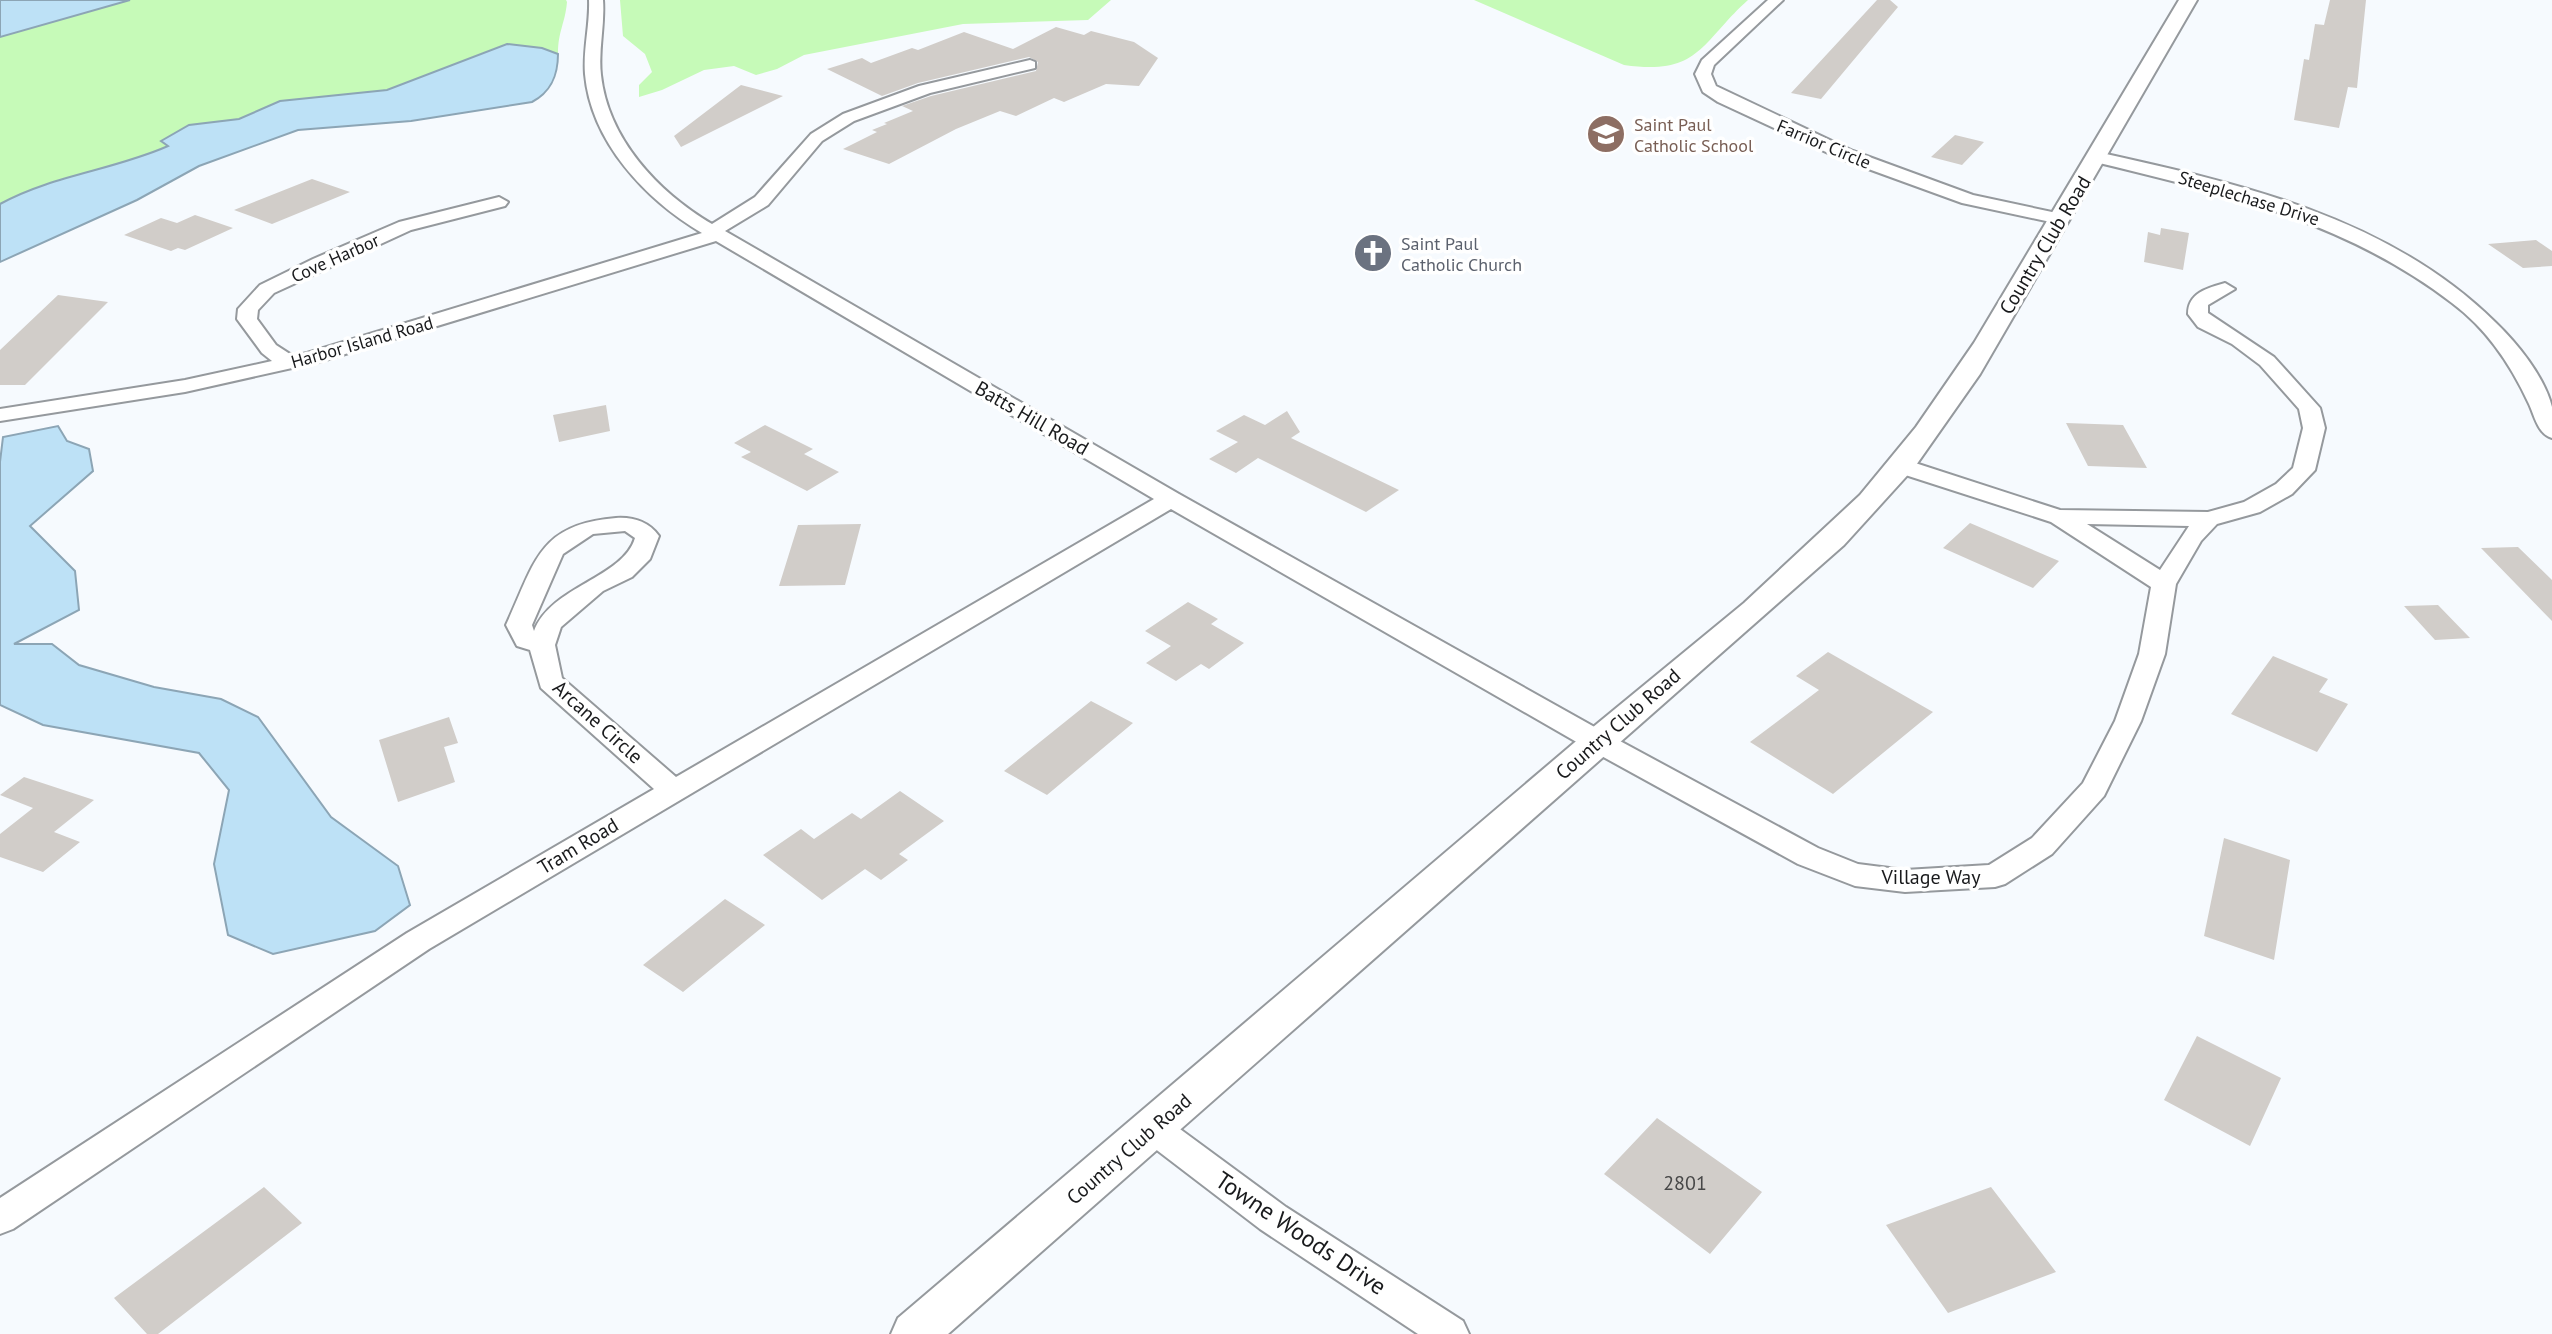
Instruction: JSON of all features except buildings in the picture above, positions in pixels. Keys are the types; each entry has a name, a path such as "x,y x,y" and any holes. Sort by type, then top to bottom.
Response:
{"street":[{"name":"Batts Hill Road","path":"596,0 593,74 602,119 642,176 659,193 713,234 828,297 1171,499 1597,741"},
{"name":"Farrior Circle","path":"1776,0 1707,63 1703,74 1709,89 1749,111 1912,181 1968,199 2060,219"},
{"name":"Country Club Road","path":"914,1334 1402,914 1597,741 1744,618 1820,549 1901,466 1953,396 2188,0"},
{"name":"Harbor Island Road","path":"0,415 185,386 289,363 373,341 713,234 762,201 815,139 840,123 923,90 1030,65"},
{"name":"Steeplechase Drive","path":"2097,157 2270,201 2345,230 2382,249 2450,293 2480,317 2504,342 2549,419"},
{"name":"Cove Harbor","path":"289,363 269,349 247,319 248,309 267,289 405,226 499,202"},
{"path":"2058,517 2209,519 2252,507 2284,489 2304,470 2314,428 2309,408 2282,375 2239,340 2205,323 2198,314 2198,303 2209,294 2225,289"},
{"path":"1901,466 2058,517 2164,584"},
{"name":"Tram Road","path":"0,1218 383,963 672,789 896,662 1171,499"},
{"name":"Village Way","path":"1597,741 1808,856 1855,875 1905,881 1995,876 2042,846 2094,789 2128,721 2152,654 2164,584 2191,537 2209,519"},
{"name":"Arcane Circle","path":"542,645 526,640 519,625 552,551 588,527 630,524 647,536 642,554 623,572 594,586 550,623 542,645 550,682 672,789"},
{"name":"Towne Woods Drive","path":"1153,1128 1273,1218 1450,1334"}],"green space":[{"path":"130,0 567,2 558,54 542,48 506,44 387,90 280,101 240,119 189,125 161,142 169,146 41,186 0,204 0,37"},
{"path":"620,0 1111,0 1088,20 963,24 804,55 777,69 756,75 734,66 704,70 639,97 639,85 652,72 645,54 623,36"},
{"path":"1474,0 1748,0 1697,52 1669,65 1649,67 1624,65"}],"water":[{"path":"0,0 130,0 0,37"},
{"path":"507,44 542,48 558,54 552,82 532,102 411,121 298,130 199,166 137,200 0,262 0,204 20,194 168,146 161,141 189,125 239,119 280,101 387,90"},
{"path":"58,426 67,441 89,449 93,471 30,526 75,571 79,610 14,644 52,644 79,665 154,687 221,699 258,717 331,817 398,866 410,905 375,931 273,954 228,935 214,864 229,790 199,753 43,725 0,705 0,462 3,437"}],"place":[{"name":"Saint Paul Catholic School","path":"1606,134"},
{"name":"Saint Paul Catholic Church","path":"1373,253"}]}
